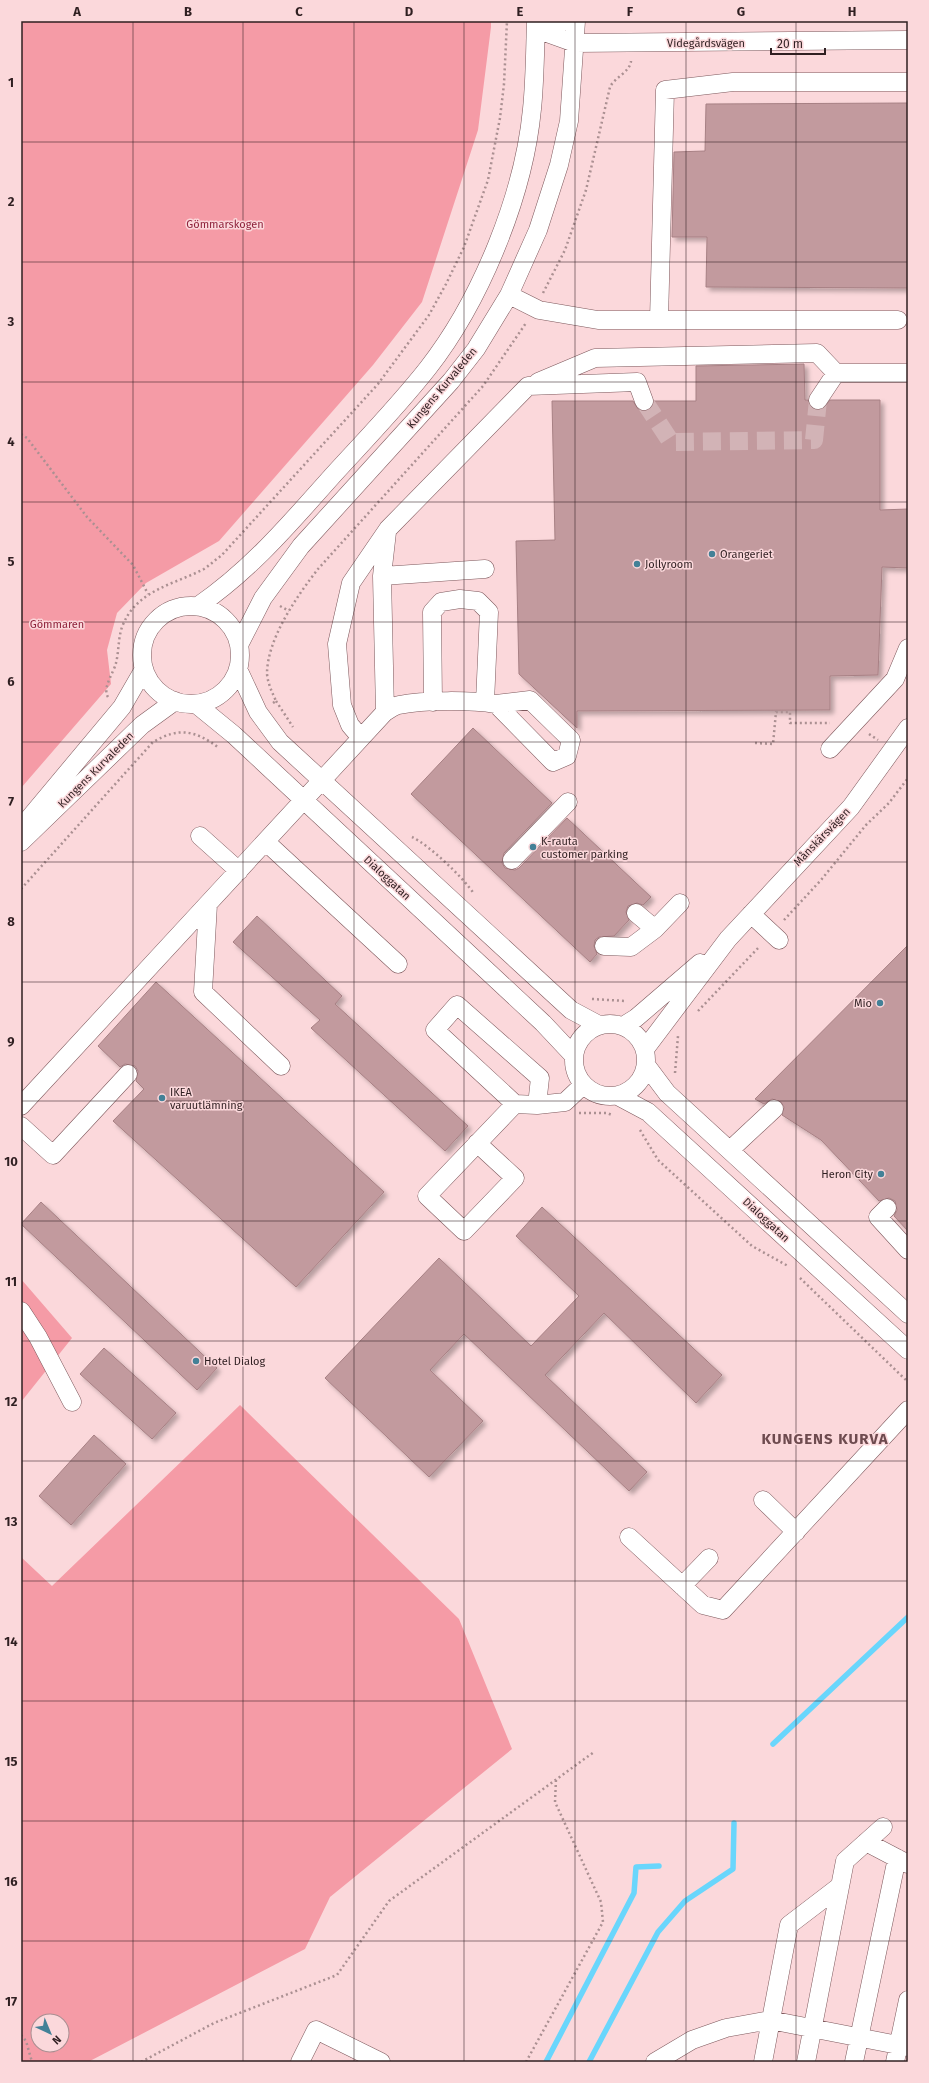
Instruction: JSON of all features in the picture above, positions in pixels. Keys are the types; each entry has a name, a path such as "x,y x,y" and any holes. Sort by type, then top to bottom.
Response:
{"street":[{"path":"198,606 238,577 264,552 403,398 429,367 450,335 470,301 503,231 524,160 532,110 536,25 564,21"},
{"name":"Kungens Kurvaleden","path":"239,644 263,598 301,546 451,381 476,349 509,295 538,230 559,165 569,121 576,21"},
{"name":"Videgårdsvägen","path":"536,25 575,43 908,40"},
{"path":"659,320 665,90 733,82 908,82"},
{"path":"509,295 540,310 598,320 898,320"},
{"path":"361,738 350,725 342,705 337,644 351,583 388,529 528,386 595,358 817,353 836,373 908,373"},
{"path":"818,400 836,373"},
{"path":"528,386 637,382 644,401"},
{"path":"385,712 382,576 388,529"},
{"path":"382,576 485,569"},
{"path":"21,1106 323,781 385,712 397,705 433,702 490,703 489,612 478,601 460,599 441,602 432,612 433,702"},
{"path":"182,606 198,606 212,610 224,619 234,631 239,644 240,657 238,669 231,682 222,693 209,700 196,704 175,701 161,694 151,683 144,669 141,653 145,637 153,622 166,612 182,606"},
{"path":"830,749 895,680 908,648"},
{"name":"Kungens Kurvaleden","path":"21,828 122,707 144,669"},
{"path":"238,669 258,712 280,742 571,1010 599,1025"},
{"name":"Kungens Kurvaleden","path":"21,842 142,725 175,701"},
{"name":"Dialoggatan","path":"196,704 234,735 552,1032 574,1056"},
{"name":"Månskärsvägen","path":"623,1026 636,1018 728,939 851,807 908,728"},
{"path":"512,860 568,802"},
{"path":"200,836 239,871"},
{"path":"266,842 398,964"},
{"path":"604,946 631,947 655,929 680,903"},
{"path":"208,904 203,992 281,1066"},
{"path":"636,913 655,929"},
{"path":"751,914 776,937"},
{"name":"Månskärsvägen","path":"645,1057 728,939"},
{"path":"537,1105 540,1078 457,1005 435,1030 515,1104 537,1105 564,1102 583,1085"},
{"path":"645,1057 640,1082 627,1093 618,1096 606,1096 593,1093 583,1085 575,1072 574,1056 578,1043 587,1032 599,1025 611,1024 623,1026 632,1032 640,1040 645,1057 667,1093 908,1314"},
{"path":"21,1126 53,1155 128,1074"},
{"name":"Dialoggatan","path":"618,1096 648,1112 908,1350"},
{"path":"477,1143 515,1178 464,1231 427,1196 477,1143 515,1104"},
{"path":"730,1150 774,1109"},
{"path":"887,1208 878,1217 908,1250"},
{"path":"21,1311 38,1337 72,1402"},
{"path":"629,1537 703,1605 723,1610 908,1410"},
{"path":"763,1500 796,1532"},
{"path":"682,1586 709,1558"},
{"path":"806,2062 845,1861 883,1827"},
{"path":"854,2062 903,1861 866,1842"},
{"path":"763,2062 789,1925 840,1886"},
{"path":"655,2062 692,2040 726,2028 770,2020 859,2038 901,2051 908,2000"},
{"path":"300,2062 316,2030 381,2062"}],"path":[{"path":"122,707 109,698 106,694 106,689 116,662 122,626 129,613 148,594 205,568 221,556 378,384 429,315 464,247 488,180 501,111 507,21"},
{"path":"21,434 27,438 87,517 133,565 148,594"},
{"path":"755,743 773,744 776,712 790,712 790,723"},
{"path":"142,725 153,742"},
{"path":"21,890 153,742 167,734 182,732 209,741 223,751"},
{"path":"697,1012 776,937 866,825 889,803 908,778"},
{"path":"678,1036 682,1030"},
{"path":"636,1125 658,1160 752,1246 788,1266 794,1272"},
{"path":"800,1278 908,1382"},
{"path":"141,2062 214,2023 337,1975 389,1901 594,1752"},
{"path":"526,2062 602,1922 601,1902 555,1802 556,1779"},
{"path":"21,2035 26,2041 32,2062"}],"green space":[{"name":"Gömmarskogen","path":"21,21 491,21 491,27 478,130 422,302 373,365 219,541 146,583 117,613 107,650 111,684 21,788"},
{"path":"21,1279 72,1338 21,1402"},
{"path":"240,1405 459,1619 512,1749 330,1897 305,1949 88,2062 21,2062 21,1557 52,1586"}],"building":[{"path":"908,103 908,288 706,287 707,237 672,237 674,152 705,151 706,104"},
{"name":"Orangeriet","path":"804,364 805,400 808,400 813,409 822,410 830,400 880,400 880,510 908,509 908,568 882,567 878,675 830,676 830,710 577,711 577,728 519,674 516,541 555,540 552,401 633,401 638,409 647,411 652,407 654,401 696,401 696,366"},
{"name":"K-rauta customer parking","path":"473,728 552,803 504,853 502,863 505,868 515,870 519,868 567,818 651,897 643,905 637,903 628,906 626,912 629,920 614,936 599,937 595,940 594,946 597,954 590,962 411,794"},
{"path":"257,916 342,996 335,1004 468,1126 445,1151 311,1028 320,1020 233,942"},
{"name":"Mio","path":"908,945 908,1231 894,1216 897,1210 895,1201 889,1198 879,1201 821,1140 782,1115 784,1107 781,1102 772,1099 764,1104 755,1099"},
{"path":"156,982 384,1192 296,1287 113,1121 144,1089 136,1081 138,1071 135,1066 125,1064 120,1067 98,1046"},
{"path":"41,1202 217,1368 197,1390 21,1224"},
{"path":"542,1207 722,1375 696,1403 604,1313 545,1375 647,1472 629,1491 464,1334 430,1370 483,1421 429,1477 325,1378 439,1258 531,1346 579,1296 516,1236"},
{"path":"104,1348 176,1413 152,1439 80,1374"},
{"path":"94,1435 126,1464 71,1525 39,1496"}],"waterway":[{"path":"773,1744 908,1617"},
{"path":"589,2062 658,1932 685,1901 733,1869 734,1823"},
{"path":"546,2062 634,1893 636,1867 659,1866"}],"tunnel":[{"path":"644,401 671,442 814,440 818,400"}],"place":[{"name":"Orangeriet","path":"712,554"},
{"name":"Jollyroom","path":"637,564"},
{"name":"K-rauta customer parking","path":"533,847"},
{"name":"Mio","path":"880,1003"},
{"name":"IKEA varuutlämning","path":"162,1098"},
{"name":"Heron City","path":"881,1174"},
{"name":"Hotel Dialog","path":"196,1361"}],"district":[{"name":"KUNGENS KURVA","path":"825,1439"}],"park label":[{"name":"Gömmaren","path":"57,624"}]}
